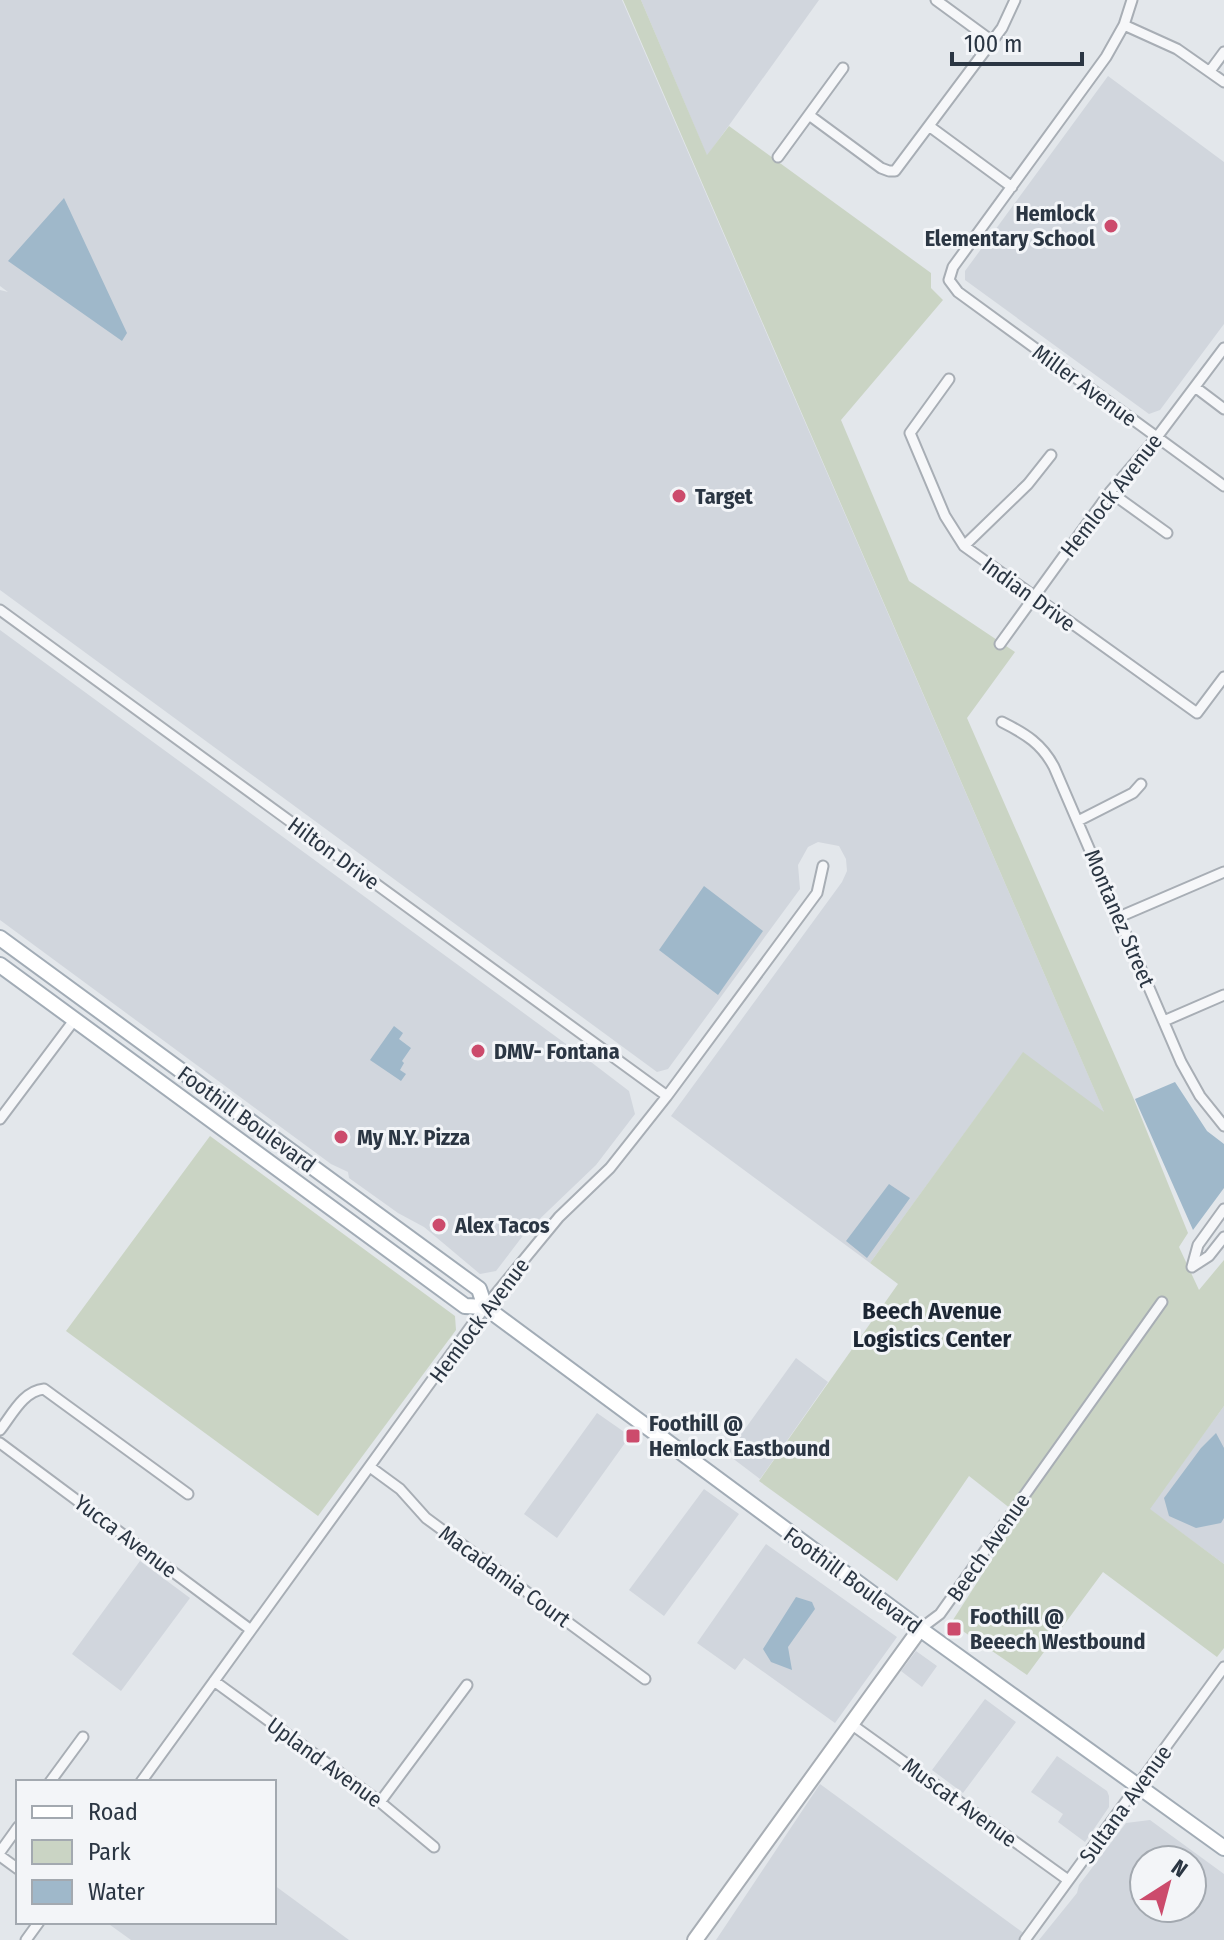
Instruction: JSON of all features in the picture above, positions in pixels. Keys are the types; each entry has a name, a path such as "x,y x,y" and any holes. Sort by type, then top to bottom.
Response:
{"main road":[{"name":"Foothill Boulevard","path":"0,938 479,1289 485,1307"},
{"name":"Foothill Boulevard","path":"0,965 465,1306 485,1307 920,1629 1224,1848"},
{"name":"Beech Avenue","path":"695,1940 920,1629"}],"street":[{"path":"936,0 992,41"},
{"path":"809,115 881,168 892,172 901,166 1002,28 1015,0"},
{"path":"929,126 1012,187 1099,68 1124,25 1132,0"},
{"path":"1124,25 1167,43 1224,82"},
{"path":"1210,71 1224,52"},
{"path":"778,157 843,68"},
{"name":"Miller Avenue","path":"1012,187 953,267 949,280 958,292 1224,486"},
{"name":"Hemlock Avenue","path":"1000,644 1110,492 1157,437 1224,348"},
{"name":"Indian Drive","path":"949,379 910,433 945,516 964,546 1197,713 1224,677"},
{"path":"1195,387 1224,409"},
{"path":"964,546 1028,484 1051,455"},
{"path":"1110,492 1167,533"},
{"name":"Hilton Drive","path":"0,610 667,1096"},
{"name":"Montanez Street","path":"1002,722 1028,735 1042,747 1054,767 1190,1080 1209,1110 1224,1126"},
{"path":"1078,821 1133,793 1141,784"},
{"name":"Hemlock Avenue","path":"142,1780 485,1307 559,1217 610,1168 667,1096 817,893 823,866"},
{"path":"1119,917 1224,872"},
{"path":"1164,1021 1224,995"},
{"path":"0,1119 75,1019"},
{"path":"1224,1209 1198,1245 1192,1267 1209,1256 1224,1237"},
{"name":"Beech Avenue","path":"920,1629 940,1614 1162,1302"},
{"path":"0,1430 24,1398 33,1390 44,1389 188,1494"},
{"name":"Yucca Avenue","path":"0,1443 251,1630"},
{"name":"Macadamia Court","path":"370,1467 400,1489 426,1518 645,1679"},
{"name":"Sultana Avenue","path":"1025,1940 1224,1667"},
{"name":"Upland Avenue","path":"214,1681 380,1802 434,1847"},
{"path":"380,1802 467,1685"},
{"name":"Muscat Avenue","path":"851,1724 1068,1880"},
{"path":"51,1780 83,1737"},
{"path":"16,1830 0,1854 16,1867"}],"shaded area":[{"path":"0,0 622,0 1105,1114 1023,1053 870,1263 671,1116 842,882 847,871 846,859 839,846 818,842 808,847 798,865 800,889 668,1069 657,1072 0,590 0,290 8,292 0,286"},
{"path":"641,0 819,0 707,156"},
{"name":"Hemlock Elementary School","path":"1108,76 1224,162 1224,324 1160,410 1149,414 965,280 965,271"},
{"path":"0,630 566,1044 583,1061 587,1059 629,1091 635,1114 596,1165 525,1233 496,1271 480,1274 424,1227 398,1213 349,1178 348,1172 331,1164 0,920"},
{"path":"796,1358 828,1382 760,1479 727,1454"},
{"path":"1224,1406 1224,1564 1149,1509"},
{"path":"597,1413 630,1436 557,1538 524,1514"},
{"path":"704,1489 739,1514 664,1616 629,1590"},
{"path":"766,1544 897,1637 835,1723 744,1658 735,1670 697,1643"},
{"path":"140,1561 190,1598 121,1691 72,1654"},
{"path":"916,1651 937,1666 922,1687 901,1671"},
{"path":"985,1699 1016,1722 963,1793 932,1770"},
{"path":"1057,1756 1107,1791 1109,1796 1109,1807 1085,1842 1058,1822 1063,1814 1031,1792"},
{"path":"820,1784 1033,1940 716,1940"},
{"path":"1150,1820 1183,1844 1128,1844 1128,1924 1208,1924 1208,1862 1224,1874 1224,1940 1039,1940 1077,1893 1079,1885 1126,1823"},
{"path":"276,1886 349,1940 131,1940 109,1924 276,1924"}],"green space":[{"path":"623,0 641,0 707,155 729,126 931,273 931,288 943,300 841,420 909,581 1015,652 967,718 1133,1097 1188,1233 1179,1247 1199,1290 1224,1260 1224,1406 1150,1509 1224,1564 1224,1648 1217,1657 1103,1572 1027,1675 951,1623 1020,1516 969,1476 897,1581 759,1481 898,1284 870,1263 1023,1052 1104,1112"},
{"path":"210,1136 455,1316 456,1330 318,1516 66,1331"}],"water":[{"path":"64,198 127,333 122,341 8,261"},
{"path":"704,886 763,931 718,995 659,950"},
{"path":"394,1026 403,1033 399,1039 411,1048 402,1061 400,1070 406,1074 401,1081 370,1060"},
{"path":"1175,1082 1207,1131 1224,1144 1224,1188 1193,1230 1135,1099"},
{"path":"889,1184 910,1198 867,1258 846,1241"},
{"path":"1216,1433 1224,1448 1224,1518 1221,1523 1196,1528 1169,1516 1164,1498"},
{"path":"796,1597 812,1602 815,1609 788,1647 792,1670 771,1662 763,1649"}],"place":[{"name":"Hemlock Elementary School","path":"1111,226"},
{"name":"Target","path":"679,496"},
{"name":"DMV- Fontana","path":"478,1051"},
{"name":"My N.Y. Pizza","path":"341,1137"},
{"name":"Alex Tacos","path":"439,1225"},
{"name":"Foothill @ Hemlock Eastbound","path":"633,1436"},
{"name":"Foothill @ Beeech Westbound","path":"954,1629"}],"district":[{"name":"Beech Avenue Logistics Center","path":"932,1325"}]}
